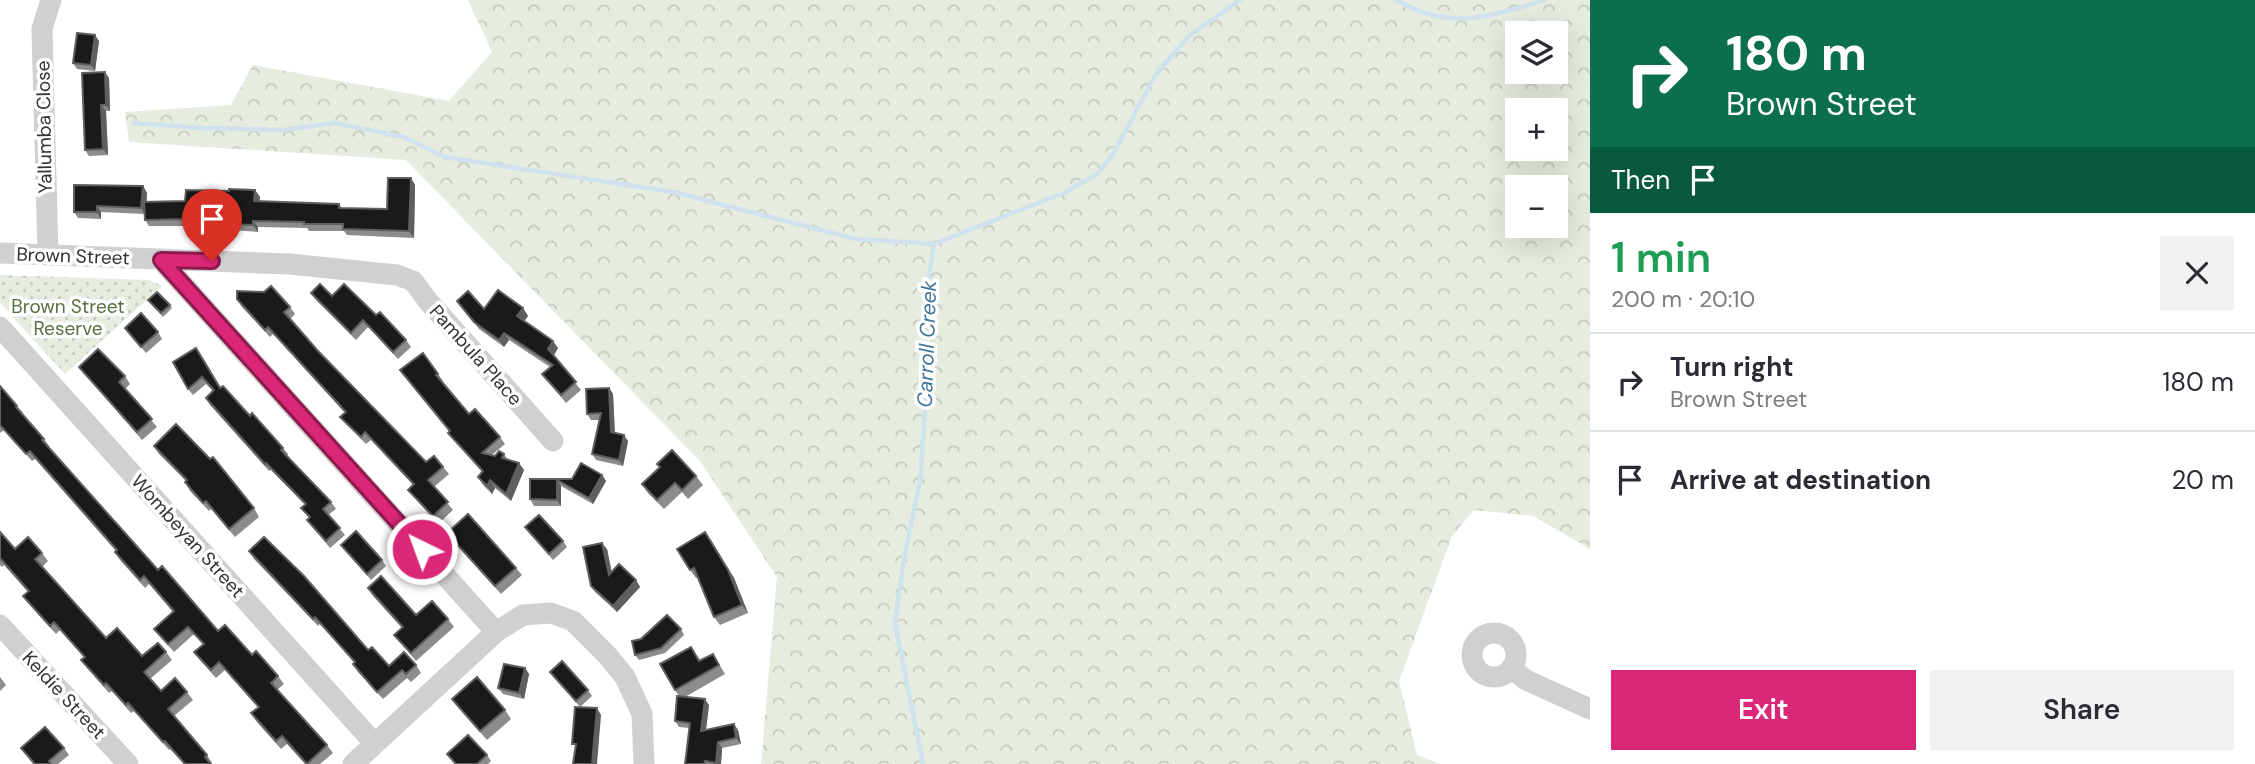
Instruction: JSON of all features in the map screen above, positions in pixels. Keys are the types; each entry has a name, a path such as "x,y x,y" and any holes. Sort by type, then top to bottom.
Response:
{"street":[{"name":"Yallumba Close","path":"48,255 42,29 51,0"},
{"name":"Brown Street","path":"0,253 290,264 397,275"},
{"path":"161,260 496,632"},
{"name":"Pambula Place","path":"397,275 413,281 553,441"},
{"name":"Wombeyan Street","path":"0,327 375,744"},
{"path":"353,764 496,632 523,615 551,613 573,621 607,654 625,677 642,714 644,764"},
{"name":"Keldie Street","path":"0,625 128,764"},
{"path":"1511,668 1526,680 1590,709"}],"green space":[{"path":"468,0 1590,0 1590,549 1533,516 1474,510 1452,536 1399,681 1417,755 1440,764 761,764 777,577 700,461 406,160 129,142 125,112 231,105 253,65 449,101 492,52"},
{"name":"Brown Street Reserve","path":"0,275 149,280 162,286 65,374 0,303"}],"building":[{"path":"77,33 95,35 91,65 73,63"},
{"path":"105,72 106,105 101,105 103,149 85,150 82,73"},
{"path":"388,178 411,178 409,231 343,229 343,224 304,222 253,221 253,225 227,224 228,211 202,210 202,232 188,232 188,219 145,220 144,202 185,201 186,190 255,190 254,201 339,204 339,208 387,209"},
{"path":"74,185 143,186 141,208 97,206 97,212 74,212"},
{"path":"320,284 332,296 344,284 376,315 380,312 406,340 393,352 363,320 351,333 311,293"},
{"path":"271,286 290,307 284,312 318,351 426,462 434,456 443,467 428,480 448,502 433,516 408,490 414,484 365,432 361,437 340,417 346,412 268,327 265,330 237,299 237,291 264,292"},
{"path":"498,290 523,308 517,316 553,341 548,349 576,382 561,395 542,374 553,365 504,333 499,340 474,322 457,301 468,291 484,309"},
{"path":"157,292 170,305 161,313 148,300"},
{"path":"141,313 158,332 141,347 125,328"},
{"path":"196,348 220,388 223,386 250,416 252,413 283,448 281,450 331,502 323,509 340,528 326,541 307,520 310,517 301,508 306,504 265,464 206,398 214,390 202,377 188,389 173,362"},
{"path":"98,349 125,376 119,382 152,419 137,432 79,367"},
{"path":"423,353 438,374 436,375 469,414 475,409 500,437 482,453 495,456 499,451 504,454 502,458 519,463 506,494 490,480 487,486 478,477 483,471 448,433 450,431 400,370"},
{"path":"0,386 44,439 42,440 158,570 162,566 218,631 225,625 252,655 256,651 278,676 271,683 327,745 307,764 282,736 276,741 251,713 259,707 219,662 211,670 194,652 204,644 188,627 168,644 154,629 174,611 144,576 140,580 30,451 26,454 0,425"},
{"path":"609,388 611,432 624,435 619,460 592,454 601,413 587,414 586,389"},
{"path":"176,424 210,459 213,457 254,508 229,529 154,446"},
{"path":"672,450 696,476 682,490 675,483 657,500 642,484 660,467 657,464"},
{"path":"581,463 602,475 589,498 557,480 557,500 530,499 530,479 572,479"},
{"path":"468,514 516,568 495,586 447,533"},
{"path":"539,515 563,541 549,554 525,527"},
{"path":"356,531 382,560 367,574 341,545"},
{"path":"0,532 15,549 28,537 42,553 35,559 106,638 117,628 142,656 158,643 166,652 144,672 161,691 175,678 187,692 168,709 207,755 205,757 211,764 185,764 128,703 126,705 106,683 104,685 81,660 85,657 54,622 50,626 23,596 29,591 0,558"},
{"path":"705,532 728,570 742,605 714,617 694,568 690,570 677,549"},
{"path":"264,537 304,576 368,650 372,647 389,666 404,652 416,665 406,674 402,670 377,692 353,664 355,662 315,617 313,619 249,551"},
{"path":"602,543 609,575 619,564 636,580 613,606 591,586 583,547"},
{"path":"381,576 416,615 432,601 448,619 411,653 394,635 403,627 368,588"},
{"path":"667,615 681,629 661,648 635,655 632,641 641,639"},
{"path":"691,647 699,661 713,654 719,665 675,690 660,664"},
{"path":"562,661 588,690 576,701 550,672"},
{"path":"504,664 525,668 519,693 498,688"},
{"path":"477,677 505,710 480,731 452,699"},
{"path":"677,696 705,699 701,731 734,724 736,738 718,742 716,763 705,761 704,764 685,764 690,723 675,721"},
{"path":"575,707 597,708 592,764 573,764 576,744 572,744"},
{"path":"45,727 64,748 49,761 51,764 35,764 21,748"},
{"path":"468,735 487,755 477,764 456,764 447,754"}],"waterway":[{"name":"Carroll Creek","path":"923,764 895,623 904,558 920,482 927,384 925,302 934,244 1066,192 1097,174 1112,156 1156,74 1189,36 1240,0"},
{"name":"Carroll Creek","path":"1397,0 1416,10 1452,18 1488,16 1544,0"},
{"path":"134,123 283,130 334,123 404,137 444,157 673,192 856,239 934,244"}],"route":[{"path":"212,261 161,260 422,549"}]}
